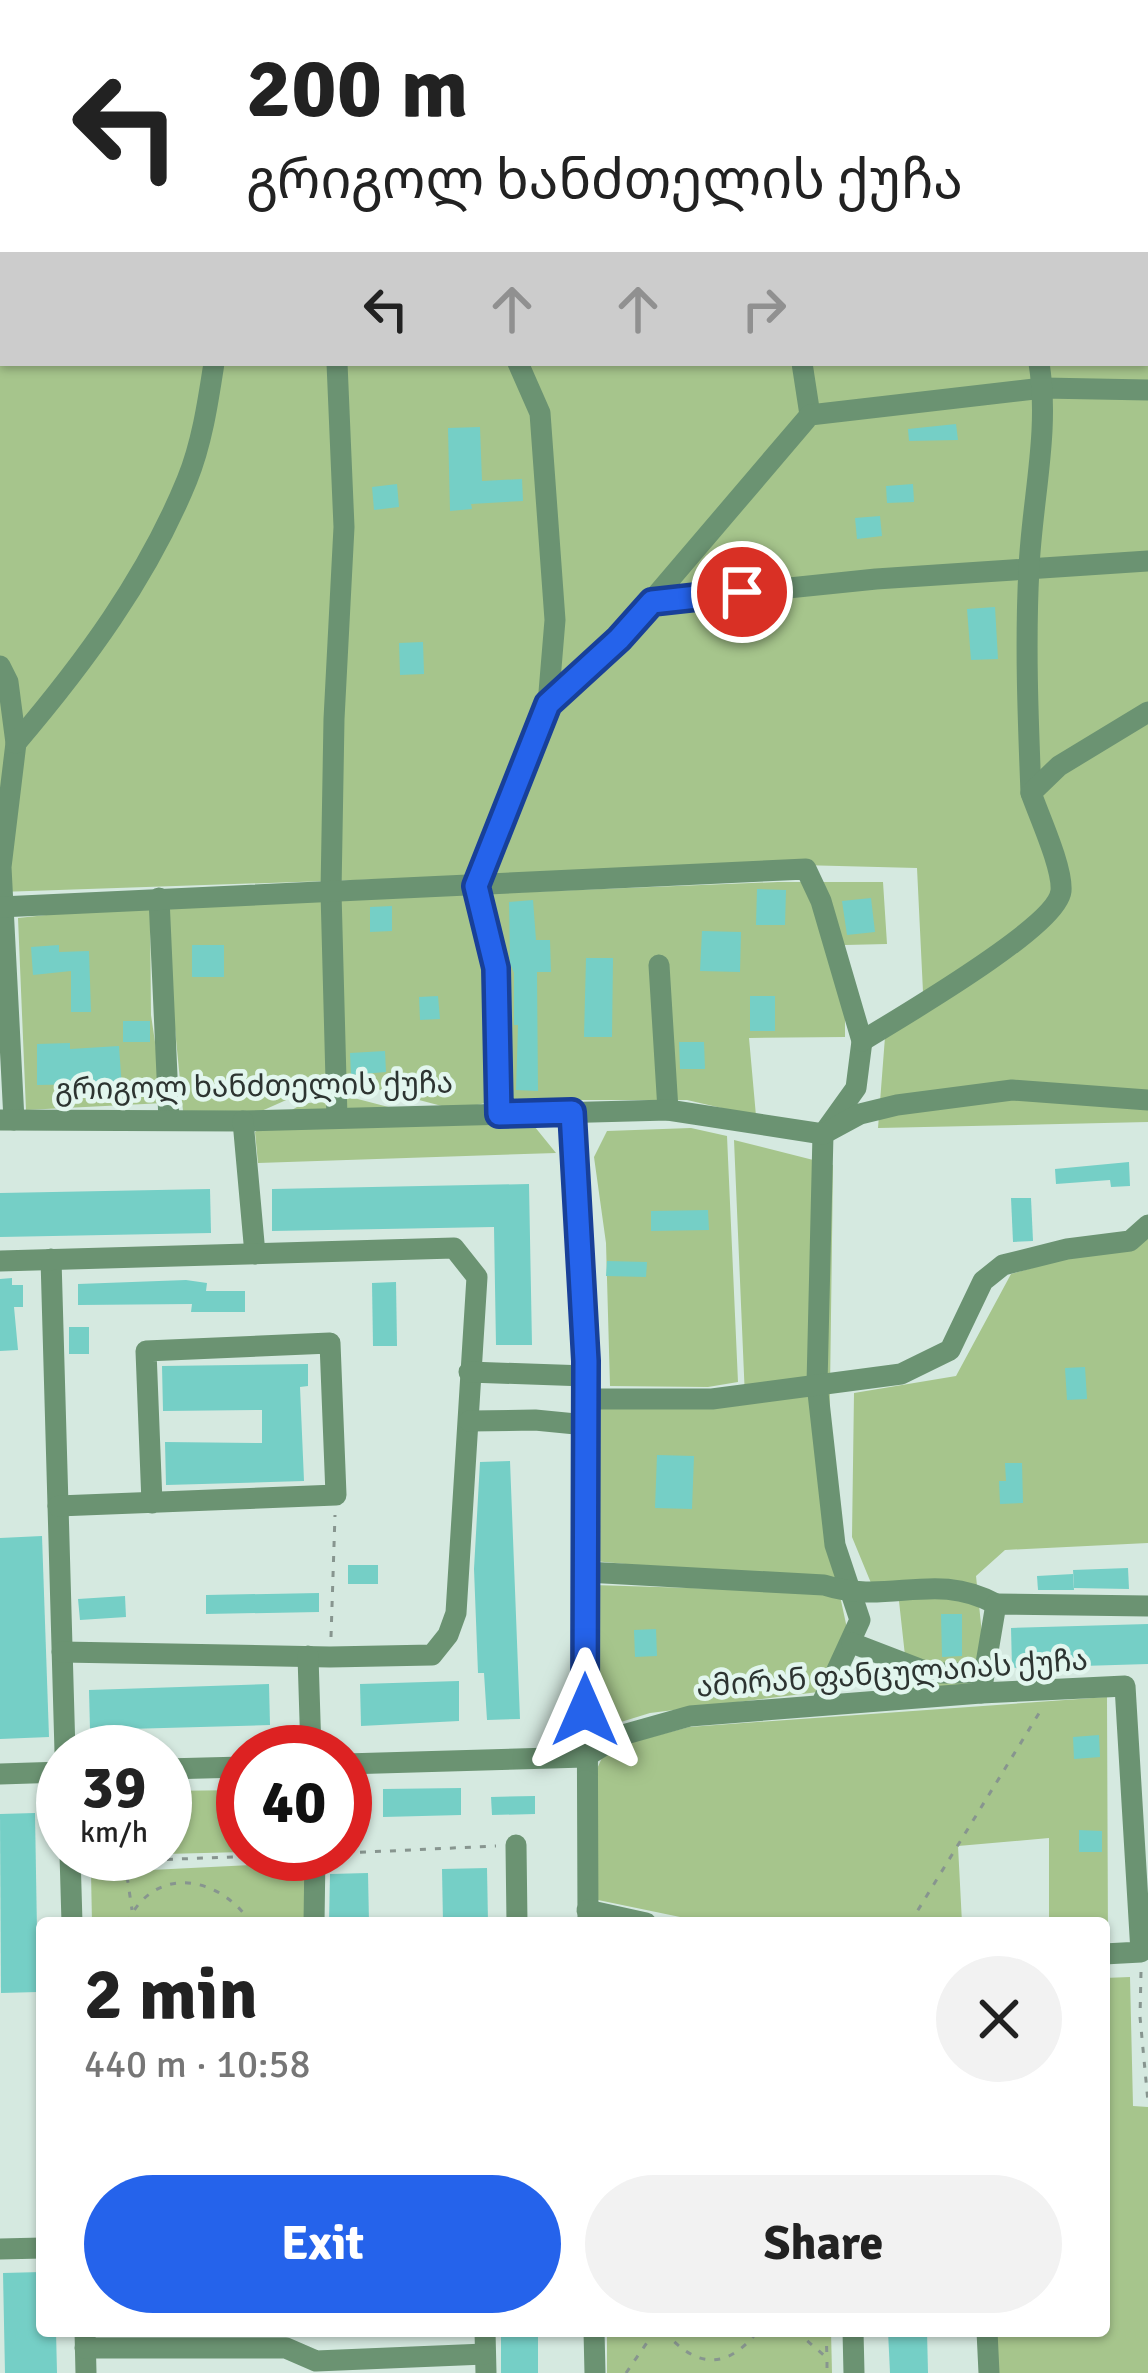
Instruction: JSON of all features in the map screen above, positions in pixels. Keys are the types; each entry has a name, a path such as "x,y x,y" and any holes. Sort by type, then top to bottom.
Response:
{"street":[{"path":"16,743 62,690 144,571 188,477 206,416 214,366"},
{"path":"337,366 344,526 331,892 338,1118"},
{"path":"499,1114 496,968 476,886 548,704 555,620 540,413 519,366"},
{"path":"802,366 810,415"},
{"path":"862,1040 1026,934 1057,905 1062,886 1031,793 1028,569 1042,388 1039,366"},
{"path":"548,704 619,639 810,415 1042,388 1148,390"},
{"path":"652,602 1148,561"},
{"path":"0,666 8,682 16,743 1,867 7,1120"},
{"path":"1031,793 1059,766 1148,712"},
{"path":"2,907 806,869 862,1040 856,1088 823,1134 817,1384 835,1545 860,1620 820,1705"},
{"path":"159,898 169,1120"},
{"path":"659,964 668,1110"},
{"path":"823,1134 860,1114 897,1105 1012,1090 1148,1100"},
{"name":"გრიგოლ ხანძთელის ქუჩა","path":"7,1120 243,1121 668,1110 823,1134"},
{"path":"572,1112 586,1388 588,1917"},
{"path":"243,1121 255,1254"},
{"path":"470,1372 712,1399 901,1375 950,1350 982,1281 1003,1265 1067,1249 1130,1241 1148,1225"},
{"path":"0,1261 454,1248 477,1276 456,1613 432,1655 62,1652"},
{"path":"51,1259 64,1725"},
{"path":"58,1506 152,1503 336,1496 330,1343 146,1351 152,1503"},
{"path":"469,1421 586,1425"},
{"path":"586,1572 824,1585 854,1594 938,1586 996,1604 1148,1606"},
{"path":"852,1643 930,1672 983,1683 996,1604"},
{"path":"313,1725 319,1656"},
{"name":"ამირან ფანცულაიას ქუჩა","path":"585,1756 619,1736 690,1716 820,1705 983,1683 1053,1691 1125,1686 1144,1952"},
{"path":"1125,1686 1148,1686"},
{"path":"372,1763 585,1756"},
{"path":"0,1774 36,1773"},
{"path":"516,1846 518,1917"},
{"path":"71,1881 72,1917"},
{"path":"313,1881 314,1917"},
{"path":"1110,1954 1144,1952"},
{"path":"0,2249 36,2248"},
{"path":"594,2337 595,2373"},
{"path":"853,2337 854,2373"},
{"path":"987,2337 989,2373"},
{"path":"86,2373 85,2339 286,2348 318,2367 486,2364"}],"path":[{"path":"319,1656 336,1496"},
{"path":"914,1917 1053,1691"},
{"path":"372,1851 516,1846"},
{"path":"128,1881 133,1912"},
{"path":"130,1917 157,1891 177,1883 202,1883 223,1891 247,1917"},
{"path":"1144,1952 1140,2017 1148,2102"},
{"path":"626,2373 651,2337"},
{"path":"669,2337 699,2360 726,2358 753,2337"},
{"path":"803,2337 827,2358"},
{"path":"826,2337 827,2373"}],"green space":[{"path":"0,366 1148,366 1148,1122 878,1128 885,1037 923,992 917,868 800,865 0,892"},
{"path":"883,882 887,944 845,945 845,1037 749,1038 756,1116 687,1100 497,1100 457,1110 362,1085 320,1085 257,1113 183,1111 175,1029 153,907"},
{"path":"150,904 151,1015 164,1103 26,1110 18,918"},
{"path":"350,1097 446,1122 526,1116 556,1153 258,1163 255,1132 302,1104"},
{"path":"691,1128 727,1136 738,1382 708,1387 610,1386 606,1243 594,1157 607,1131"},
{"path":"734,1140 833,1165 828,1539 846,1585 594,1561 596,1403 745,1398"},
{"path":"1148,1235 1148,1543 1005,1550 976,1576 987,1682 909,1692 898,1592 871,1583 852,1537 854,1393 956,1376 1011,1274"},
{"path":"593,1585 840,1596 848,1633 818,1692 650,1713 595,1730"},
{"path":"1107,1697 1108,1917 1049,1917 1049,1838 958,1846 962,1917 680,1917 598,1900 596,1771 606,1749 689,1727"},
{"path":"216,1790 216,1853 192,1853 192,1791"},
{"path":"216,1867 216,1881 308,1881 307,1917 92,1917 91,1881 192,1881 192,1868"},
{"path":"1130,1977 1133,2106 1148,2107 1148,2373 998,2373 995,2337 1110,2337 1110,1978"},
{"path":"607,2337 831,2337 832,2373 607,2373"}],"building":[{"path":"956,424 958,440 909,441 908,429"},
{"path":"480,427 482,481 522,479 523,501 471,504 472,509 450,511 448,428"},
{"path":"397,484 399,507 374,510 372,487"},
{"path":"913,484 914,502 887,503 886,486"},
{"path":"880,516 882,536 857,539 855,518"},
{"path":"995,607 998,659 971,660 967,609"},
{"path":"423,642 424,674 400,675 399,643"},
{"path":"757,889 786,890 785,925 756,925"},
{"path":"871,898 875,932 847,935 842,901"},
{"path":"533,900 536,940 550,940 551,972 537,972 538,1091 516,1090 518,1025 514,1025 510,963 509,902"},
{"path":"392,906 392,931 370,932 370,907"},
{"path":"702,931 741,932 740,972 700,971"},
{"path":"59,945 59,952 89,951 91,1012 71,1012 71,971 33,975 31,947"},
{"path":"192,945 224,945 224,977 192,977"},
{"path":"586,958 613,958 612,1037 584,1037"},
{"path":"438,996 440,1019 420,1020 419,997"},
{"path":"750,996 775,996 775,1031 750,1031"},
{"path":"123,1021 150,1021 150,1042 123,1042"},
{"path":"679,1042 704,1042 705,1069 680,1069"},
{"path":"70,1043 70,1049 119,1046 122,1088 37,1085 37,1044"},
{"path":"385,1051 386,1072 351,1075 350,1053"},
{"path":"1129,1162 1130,1186 1111,1187 1110,1180 1056,1184 1055,1169"},
{"path":"529,1184 532,1345 496,1345 494,1227 272,1231 272,1189"},
{"path":"210,1189 211,1233 0,1237 0,1193"},
{"path":"1011,1198 1031,1198 1033,1241 1013,1242"},
{"path":"708,1210 709,1230 651,1231 651,1211"},
{"path":"607,1261 647,1262 646,1277 606,1276"},
{"path":"12,1278 12,1285 23,1285 23,1307 14,1307 18,1350 0,1351 0,1279"},
{"path":"396,1282 397,1346 373,1346 372,1283"},
{"path":"207,1283 206,1291 245,1291 245,1312 191,1312 192,1304 78,1305 78,1284"},
{"path":"69,1327 89,1327 89,1354 69,1354"},
{"path":"308,1364 308,1386 300,1387 304,1481 166,1485 165,1442 262,1443 262,1410 163,1411 162,1366"},
{"path":"1085,1367 1087,1399 1067,1400 1065,1368"},
{"path":"657,1455 694,1456 692,1509 655,1508"},
{"path":"510,1461 520,1719 487,1720 484,1673 478,1673 474,1569 480,1462"},
{"path":"1005,1463 1022,1463 1023,1503 1000,1504 999,1481 1006,1481"},
{"path":"42,1536 49,1725 36,1725 36,1738 0,1739 0,1538"},
{"path":"348,1565 378,1565 378,1584 348,1584"},
{"path":"1128,1568 1129,1589 1074,1588 1073,1570"},
{"path":"1073,1574 1074,1590 1038,1590 1037,1576"},
{"path":"319,1593 319,1612 206,1614 206,1595"},
{"path":"125,1596 126,1617 80,1620 78,1599"},
{"path":"941,1614 962,1614 962,1656 942,1657"},
{"path":"1148,1624 1148,1664 1012,1668 1011,1628"},
{"path":"656,1629 657,1656 635,1657 634,1630"},
{"path":"459,1681 459,1721 361,1725 360,1684"},
{"path":"269,1684 270,1725 90,1725 89,1690"},
{"path":"1099,1735 1100,1757 1074,1759 1073,1737"},
{"path":"461,1788 461,1815 383,1817 383,1789"},
{"path":"535,1796 535,1814 492,1815 491,1797"},
{"path":"35,1813 36,1992 1,1993 0,1814"},
{"path":"1079,1830 1102,1831 1102,1852 1079,1852"},
{"path":"487,1868 488,1917 443,1917 442,1869"},
{"path":"330,1881 368,1881 369,1917 329,1917"},
{"path":"36,2272 36,2337 56,2337 57,2373 5,2373 3,2273"},
{"path":"501,2337 538,2337 538,2373 501,2373"},
{"path":"888,2337 927,2337 928,2373 890,2373"}],"route":[{"path":"585,1710 586,1361 572,1112 499,1114 496,968 476,886 548,704 652,602 742,592"}]}
